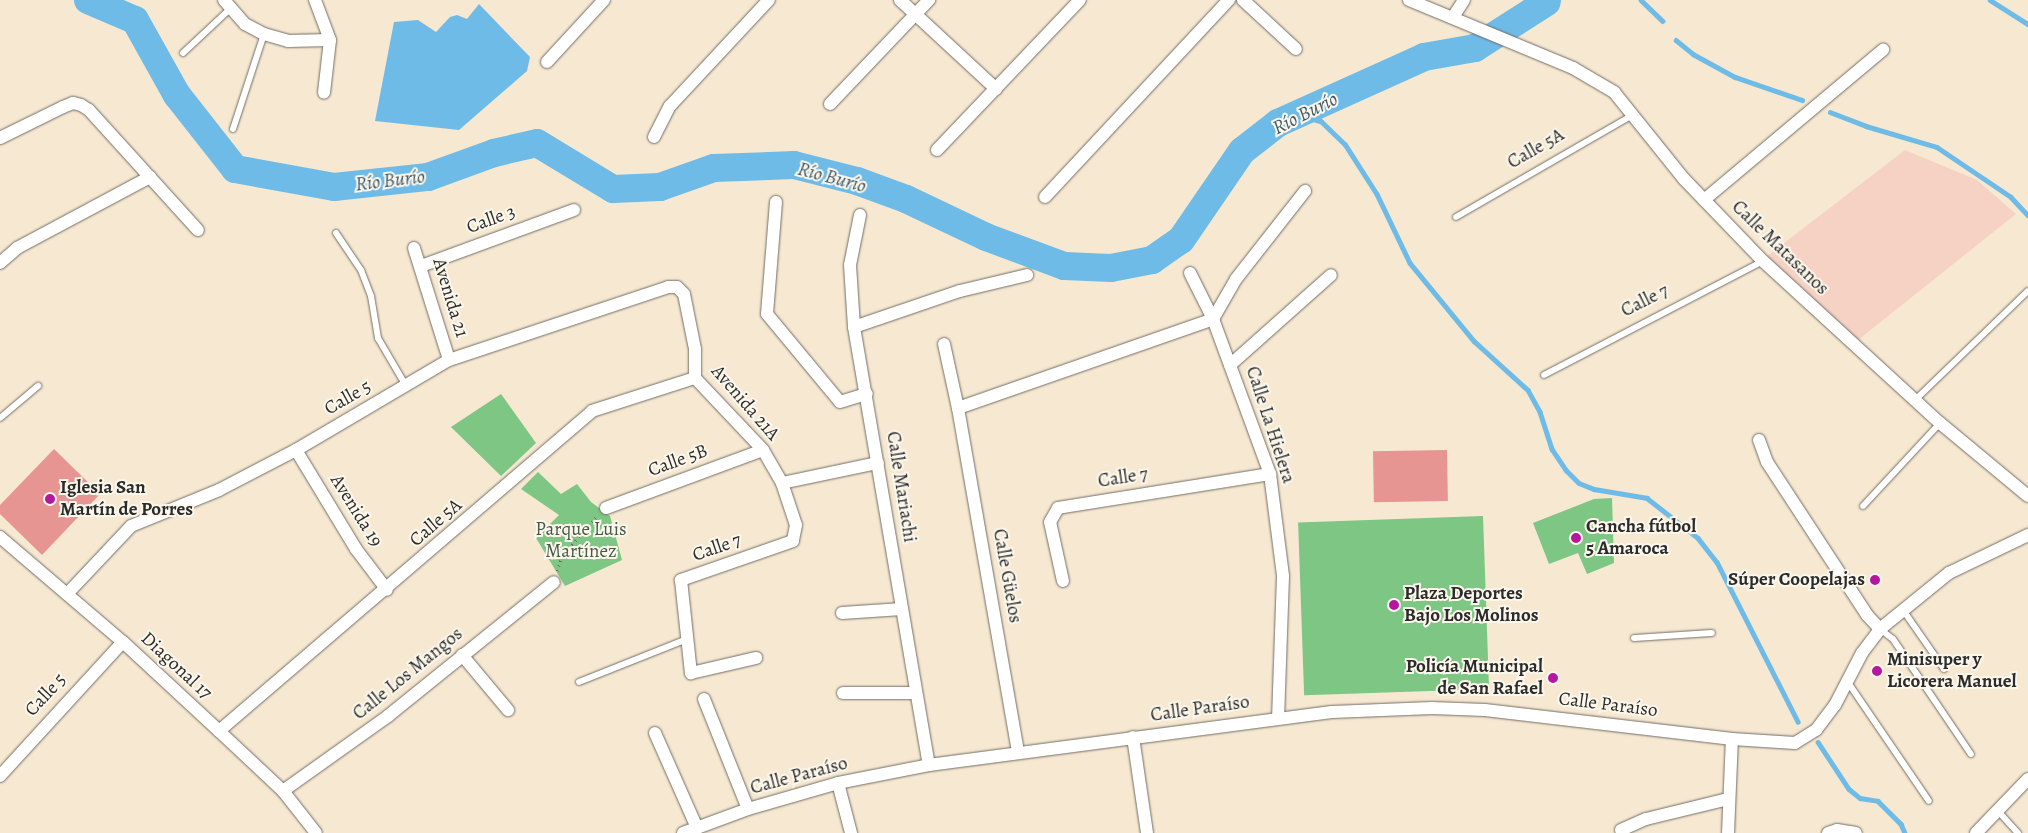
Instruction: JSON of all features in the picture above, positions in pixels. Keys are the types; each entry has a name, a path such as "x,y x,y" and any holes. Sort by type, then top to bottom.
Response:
{"street":[{"path":"315,0 330,40 324,93"},
{"path":"546,62 604,0"},
{"path":"654,137 670,106 769,0"},
{"path":"900,0 996,89"},
{"path":"830,104 929,0"},
{"path":"937,150 1080,0"},
{"path":"1045,196 1229,0"},
{"path":"1243,0 1296,49"},
{"path":"1409,0 1453,17 1464,0"},
{"path":"227,4 245,24 264,34 288,41 330,40"},
{"name":"Calle Matasanos","path":"1453,17 1573,68 1614,92 1635,114 1663,154 1763,261 1940,423 2028,496"},
{"path":"1704,200 1883,50"},
{"path":"0,138 72,103 81,105 198,230"},
{"path":"0,263 17,248 150,177"},
{"path":"958,408 1213,320 1236,279 1305,191"},
{"path":"776,202 767,314 840,402 867,394"},
{"name":"Calle 3","path":"421,266 574,210"},
{"name":"Calle Mariachi","path":"860,215 850,265 854,327 867,394 928,765"},
{"name":"Avenida 21","path":"414,248 449,360"},
{"name":"Calle La Hielera","path":"1190,273 1213,320 1270,474 1283,576 1278,717"},
{"path":"854,327 960,292 1027,275"},
{"path":"1230,364 1331,275"},
{"name":"Calle 5","path":"67,594 131,526 219,490 296,450 449,360 668,287 677,288"},
{"name":"Avenida 21A","path":"677,288 684,294 691,331 695,378 763,450 782,483 796,525 793,541"},
{"name":"Calle Güelos","path":"944,344 958,408 1018,752"},
{"name":"Calle 5A","path":"219,731 387,590 592,411 695,378"},
{"path":"1759,440 1767,462 1867,616 1880,629"},
{"name":"Avenida 19","path":"296,450 356,549 387,590"},
{"name":"Calle 5B","path":"606,508 763,450"},
{"path":"782,483 878,463"},
{"name":"Calle 7","path":"1063,581 1050,522 1058,508 1270,474"},
{"path":"1847,680 1880,629 1948,573 2028,535"},
{"name":"Diagonal 17","path":"0,537 123,642 219,731 283,792 316,833"},
{"name":"Calle 7","path":"688,639 681,580 793,541"},
{"name":"Calle Los Mangos","path":"283,792 388,716 554,582"},
{"path":"842,613 902,609"},
{"path":"688,639 691,673 756,658"},
{"name":"Calle 5","path":"0,776 123,642"},
{"path":"462,655 508,710"},
{"name":"Calle Paraíso","path":"683,833 748,809 838,783 928,765 1278,717 1432,708 1485,710 1732,739 1796,742 1816,730 1835,705 1847,680"},
{"path":"843,693 916,693"},
{"path":"704,699 748,809"},
{"path":"655,733 697,828"},
{"path":"1133,737 1146,833"},
{"path":"1728,833 1732,739"},
{"path":"1976,833 2028,779"},
{"path":"838,783 851,833"},
{"path":"1618,831 1646,820 1728,799"},
{"path":"1828,833 1855,832"}],"lane":[{"path":"183,53 227,4"},
{"path":"233,129 264,34"},
{"name":"Calle 5A","path":"1456,217 1635,114"},
{"path":"336,233 361,270 371,296 378,338 406,386"},
{"name":"Calle 7","path":"1544,375 1763,261"},
{"path":"1915,400 2028,291"},
{"path":"0,418 38,386"},
{"path":"1863,506 1940,423"},
{"path":"1903,610 1944,668"},
{"path":"1880,629 1893,639 1971,754"},
{"path":"1634,638 1712,633"},
{"path":"579,682 688,639"},
{"path":"1847,680 1929,801"},
{"path":"1998,811 2018,833"}],"path":[{"path":"554,582 562,556 606,508"}],"shaded area":[{"path":"1905,150 1977,180 2016,214 1853,344 1766,257"}],"green space":[{"name":"Parque Luis Martínez","path":"501,394 536,443 501,476 451,427"},
{"name":"Parque Luis Martínez","path":"538,472 561,494 577,484 591,502 610,516 622,560 565,586 536,538 559,515 521,489"},
{"name":"Cancha fútbol 5 Amaroca","path":"1612,498 1614,563 1587,574 1578,553 1549,564 1533,523 1594,499"},
{"name":"Plaza Deportes Bajo Los Molinos","path":"1483,516 1489,689 1304,695 1298,522"}],"water":[{"path":"479,4 530,57 527,71 459,130 375,121 394,22 418,20 436,32 450,17 457,15 467,19"}],"building":[{"name":"Iglesia San Martín de Porres","path":"54,449 100,494 42,555 0,514 0,505"},
{"path":"1447,450 1448,501 1374,502 1373,451"}],"waterway":[{"name":"Río Burío","path":"88,0 135,20 177,95 235,169 334,187 428,177 494,153 537,143 613,189 660,187 714,168 794,165 857,181 906,199 986,237 1064,266 1111,268 1152,260 1181,240 1242,151 1278,123 1424,57 1475,48 1547,2"},
{"path":"1547,2 1558,0"},
{"path":"1641,0 1663,21"},
{"path":"1990,0 2028,24"},
{"path":"1676,40 1693,54 1735,77 1802,100"},
{"path":"1830,112 1866,126 1937,147 2011,197 2028,215"},
{"path":"1298,115 1321,121 1345,144 1377,194 1410,263 1474,341 1528,390 1540,412 1552,449 1566,470 1579,483 1594,489 1647,498 1698,538 1717,562 1798,722"},
{"path":"1818,742 1849,789 1860,798 1878,801 1901,824 1905,833"}],"place":[{"name":"Iglesia San Martín de Porres","path":"50,499"},
{"name":"Cancha fútbol 5 Amaroca","path":"1576,538"},
{"name":"Súper Coopelajas","path":"1875,580"},
{"name":"Plaza Deportes Bajo Los Molinos","path":"1394,605"},
{"name":"Minisuper y Licorera Manuel","path":"1877,671"},
{"name":"Policía Municipal de San Rafael","path":"1553,678"}]}
